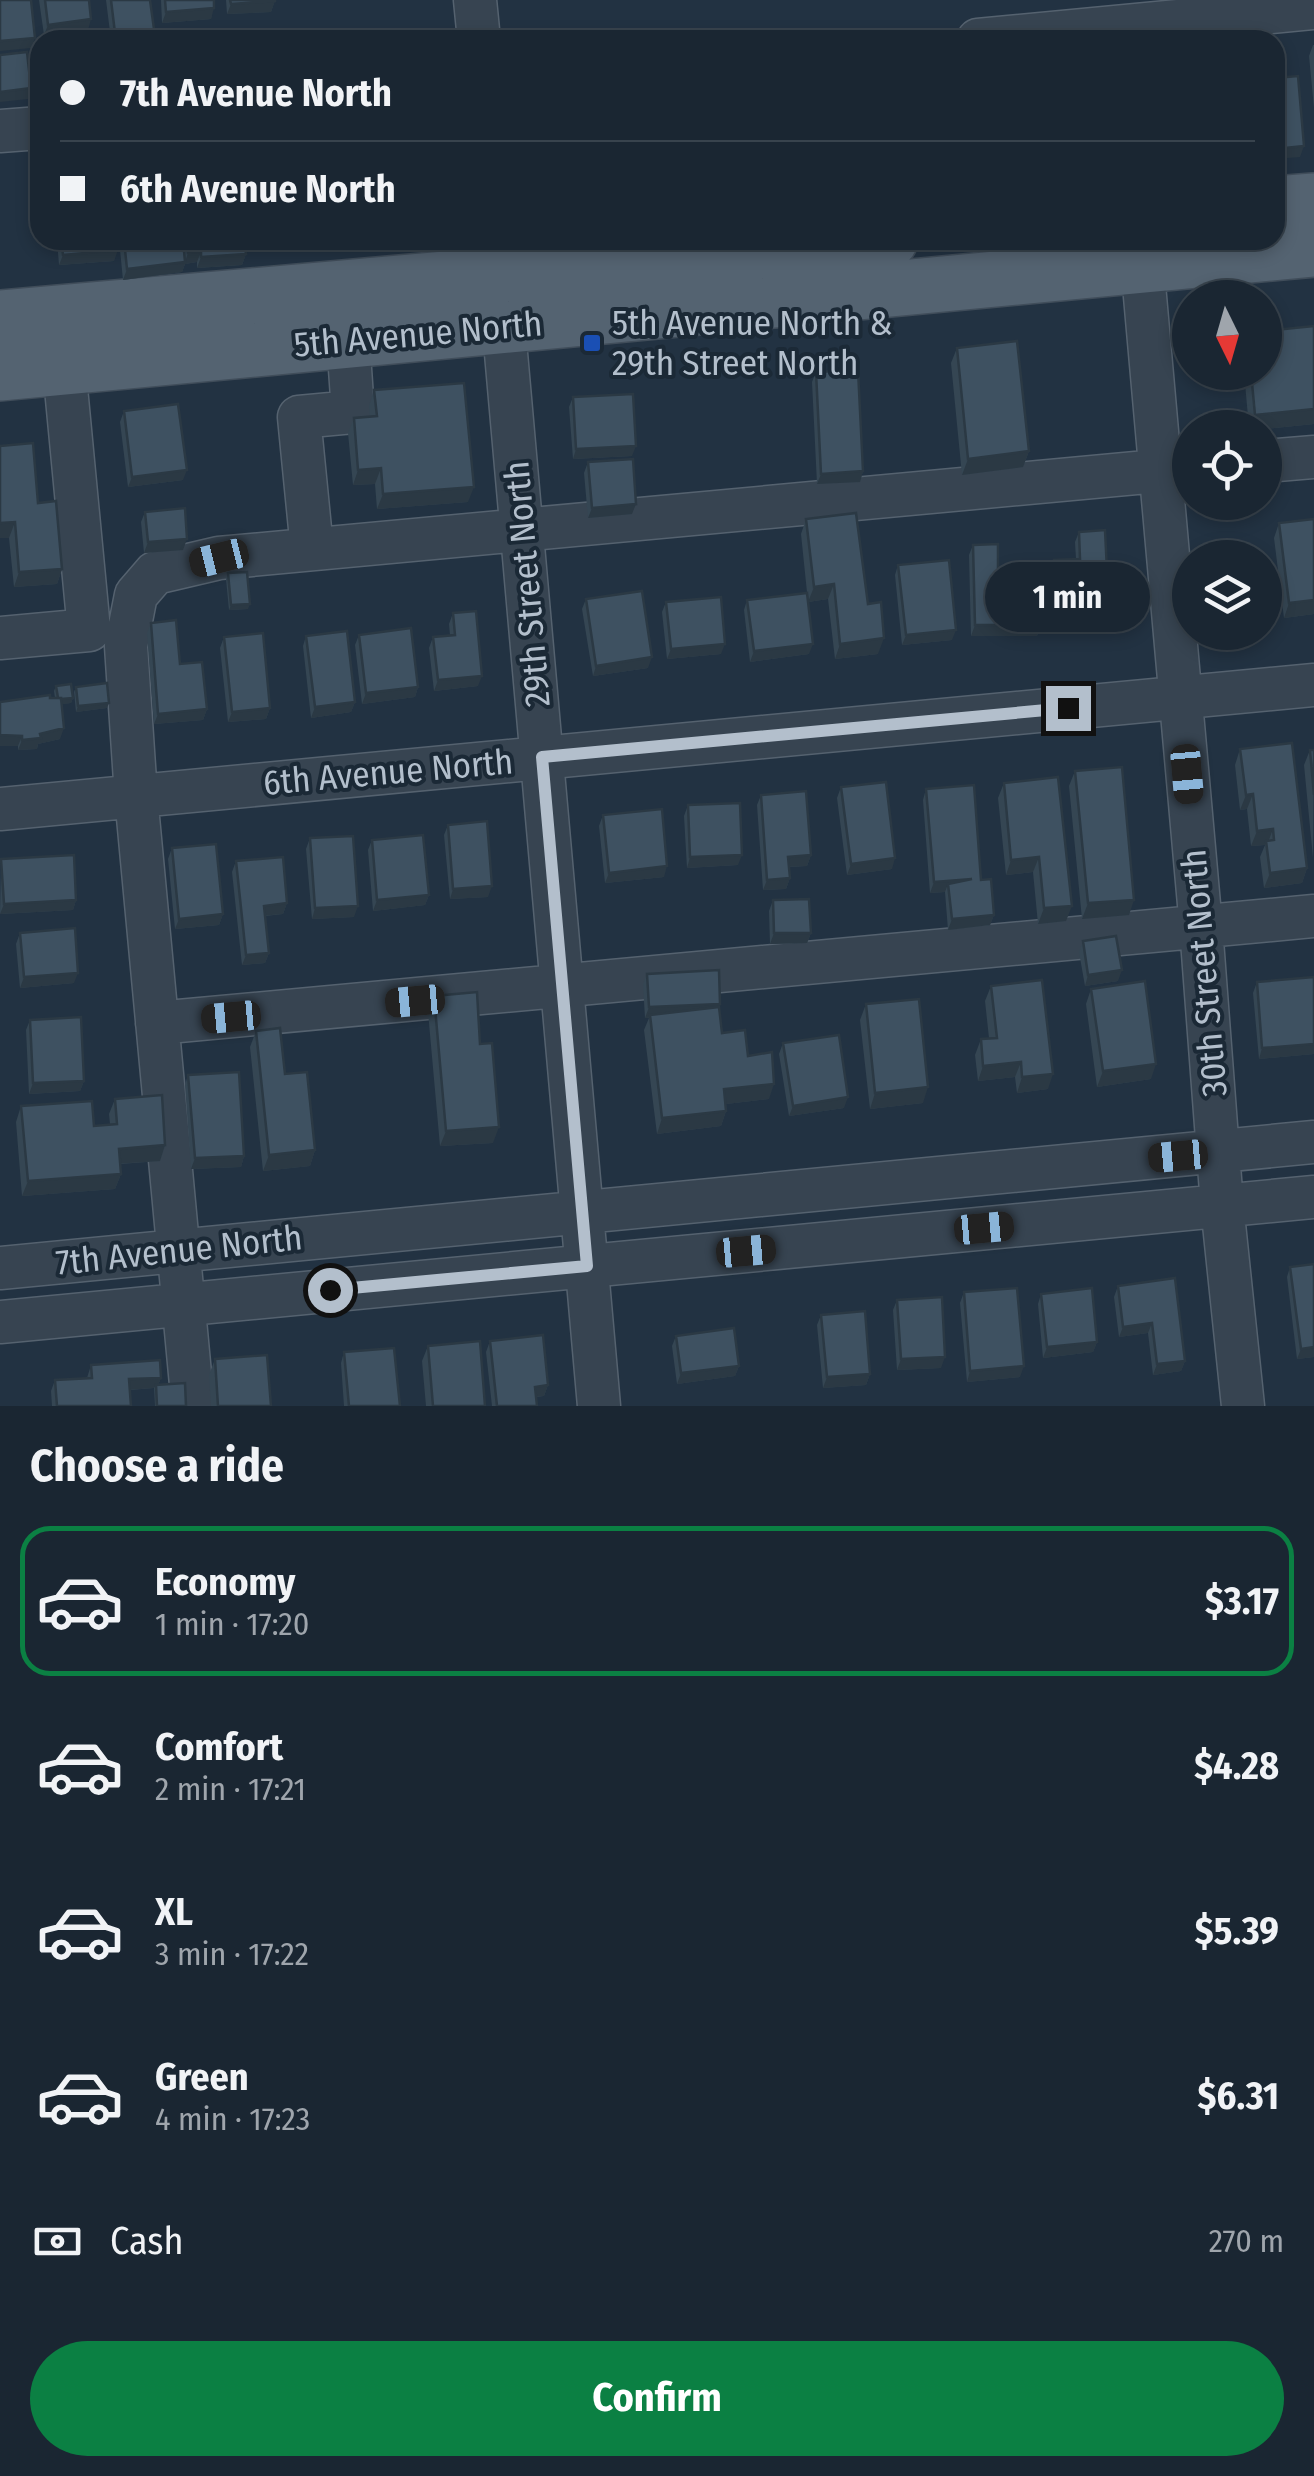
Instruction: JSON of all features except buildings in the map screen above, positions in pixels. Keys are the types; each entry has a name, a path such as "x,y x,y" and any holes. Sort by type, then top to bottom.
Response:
{"main road":[{"path":"1285,203 1314,201"},
{"name":"5th Avenue North","path":"1285,250 1314,249"},
{"name":"5th Avenue North","path":"0,373 348,340 500,280 732,250"},
{"name":"5th Avenue North","path":"0,318 500,280 1279,250"}],"street":[{"path":"475,0 477,30"},
{"path":"1057,30 1314,8"},
{"path":"0,131 30,129"},
{"name":"30th Street North","path":"1141,254 1172,450"},
{"name":"29th Street North","path":"500,280 600,1406"},
{"path":"312,549 299,418 353,412 348,340"},
{"path":"0,638 88,630 64,367"},
{"path":"1282,460 1314,457"},
{"path":"193,1406 136,796 126,646 136,595 155,574 219,558 1172,469"},
{"name":"30th Street North","path":"1176,520 1180,697 1222,1206 1244,1406"},
{"name":"6th Avenue North","path":"0,809 1314,684"},
{"path":"157,1023 1314,916"},
{"name":"7th Avenue North","path":"0,1268 1314,1142"},
{"name":"7th Avenue North","path":"0,1322 1314,1197"}],"place":[{"name":"5th Avenue North & 29th Street North","path":"592,343"}],"route":[{"path":"330,1290 587,1266 542,757 1068,708"}]}
